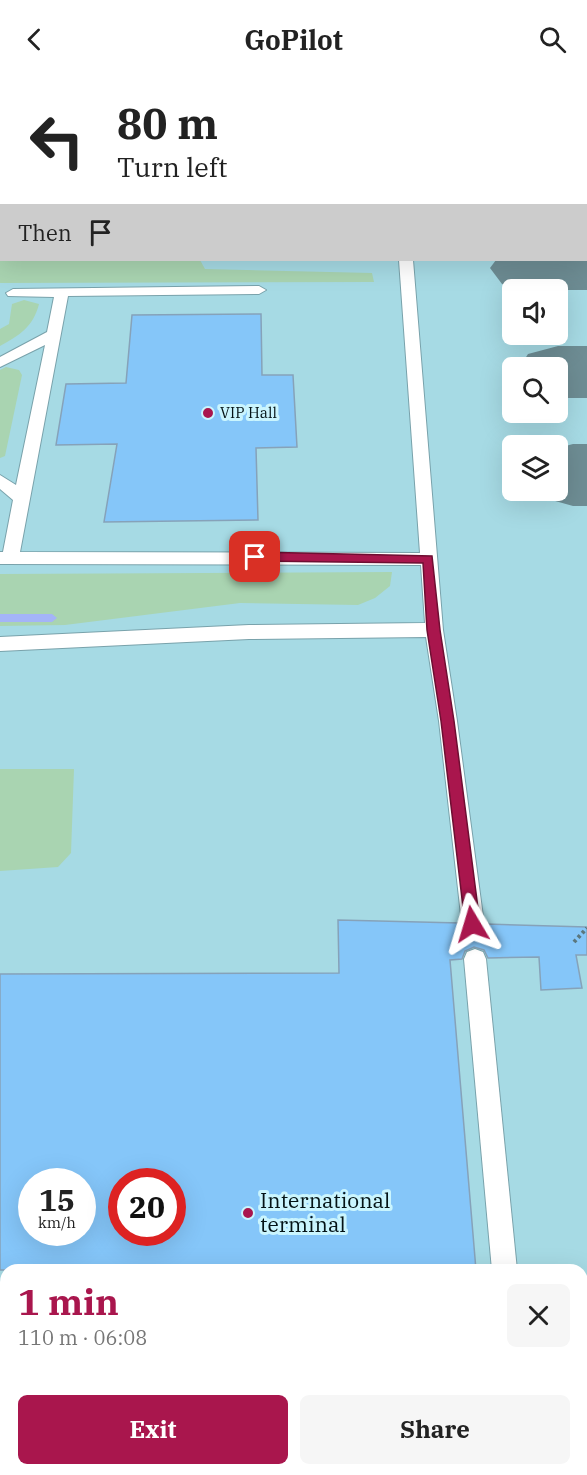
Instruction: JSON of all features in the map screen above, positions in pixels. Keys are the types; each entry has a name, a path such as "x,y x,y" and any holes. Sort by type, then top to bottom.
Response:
{"lane":[{"path":"406,261 434,630 448,721 472,924"},
{"path":"13,293 259,290"},
{"path":"62,293 21,498 5,558 428,559"},
{"path":"0,363 54,334"},
{"path":"0,480 21,498"},
{"path":"0,644 249,632 434,630"},
{"path":"475,959 504,1264"}],"path":[{"path":"574,942 587,928"}],"shaded area":[{"path":"0,261 587,261 587,1264 0,1264"}],"green space":[{"path":"0,261 201,261 205,269 372,273 374,282 0,283"},
{"path":"24,300 39,304 33,319 20,334 0,346 0,329 9,324 12,304"},
{"path":"6,367 19,370 22,375 5,456 0,458 0,370"},
{"path":"392,572 390,586 375,598 358,605 240,603 65,625 0,626 0,574"},
{"path":"0,769 74,769 71,853 58,867 0,871"}],"building":[{"name":"VIP Hall","path":"261,314 262,375 293,375 297,447 256,448 258,520 104,522 117,444 56,445 66,384 126,383 132,315"},
{"name":"International terminal","path":"338,920 460,923 463,932 472,935 482,933 486,924 587,927 587,955 576,955 582,988 541,990 539,957 488,958 484,950 474,947 465,951 462,959 450,960 475,1264 0,1264 0,974 339,973"}],"waterway":[{"path":"0,618 52,618"}],"taxiway":[{"path":"529,268 587,267"},
{"path":"568,372 587,372"},
{"path":"573,475 587,475"}],"place":[{"name":"VIP Hall","path":"208,413"},
{"name":"International terminal","path":"248,1213"}],"route":[{"path":"255,557 428,559 434,630 448,721 472,924"}]}
